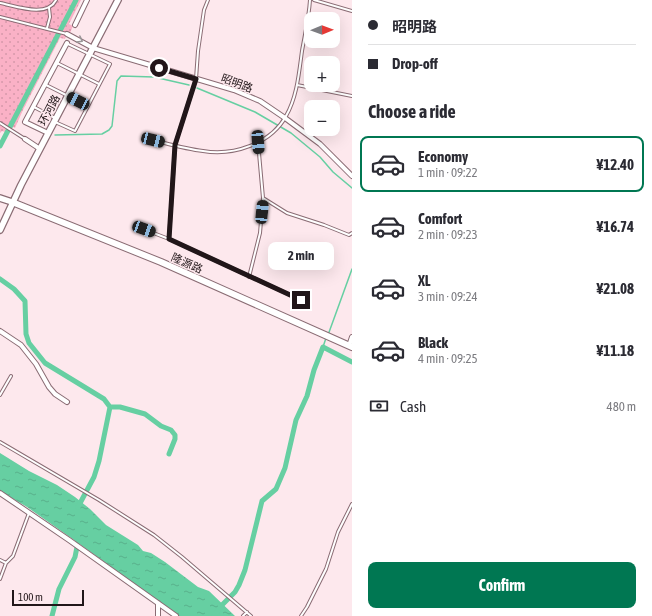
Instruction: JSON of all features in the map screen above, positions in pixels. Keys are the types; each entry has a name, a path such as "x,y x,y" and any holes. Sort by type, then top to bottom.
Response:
{"main road":[{"name":"隆源路","path":"12,202 161,262 350,346"}],"street":[{"path":"75,25 88,0"},
{"name":"环河路","path":"0,230 12,202 118,0"},
{"name":"昭明路","path":"67,34 93,48 242,93 260,101 286,118 320,144 352,176"},
{"path":"48,133 25,122 67,43"},
{"path":"25,139 40,149"},
{"path":"0,198 12,202"},
{"path":"0,332 21,345 36,364 49,387 55,394 67,402"},
{"path":"350,346 352,337"},
{"path":"0,493 90,554 176,616"},
{"path":"158,603 158,616"}],"lane":[{"path":"0,3 44,10 53,5 56,0"},
{"path":"169,239 175,145 196,79 198,51 204,10 208,0"},
{"path":"153,140 204,152 222,152 239,149 258,142 273,132 286,118 297,86 310,0"},
{"path":"314,0 352,11"},
{"path":"47,28 50,17 49,8"},
{"path":"0,17 67,34"},
{"path":"33,106 75,131 110,64 67,43"},
{"path":"56,63 99,84"},
{"path":"45,84 88,106"},
{"path":"297,86 352,96"},
{"path":"0,123 25,139"},
{"path":"249,276 260,233 263,198 258,142"},
{"path":"263,198 287,213 349,235 352,233"},
{"path":"144,229 301,300"},
{"path":"0,395 11,376"},
{"path":"0,442 89,494 165,543 251,616"},
{"path":"300,616 326,569 338,532 352,504"},
{"path":"0,579 6,563 13,556 29,512"},
{"path":"0,560 6,563"},
{"path":"243,616 247,612"}],"shaded area":[{"path":"0,0 81,0 69,24 73,26 70,33 67,34 65,39 60,38 15,128 13,127 8,133 2,131 0,133"}],"water":[{"path":"0,453 29,471 57,485 75,497 106,525 138,545 143,551 151,553 198,587 209,591 235,616 179,616 27,507 0,491"}],"waterway":[{"path":"0,146 76,0"},
{"path":"55,135 102,134 109,130 112,126 117,81 121,76 154,77 189,85"},
{"path":"197,88 255,112 291,133 320,157 333,172 352,188"},
{"path":"328,335 352,269"},
{"path":"0,279 14,289 25,301 26,334 29,343 45,363 104,399 110,407 99,461 94,477 78,507"},
{"path":"323,347 326,338"},
{"path":"214,616 222,605 235,592 239,585 245,570 262,501 276,489 285,468 296,420 307,396 314,370 323,347 352,362"},
{"path":"110,407 120,407 145,414 161,426 171,430 175,435 175,439 169,454"},
{"path":"52,616 59,589 75,557 78,542"}],"route":[{"path":"159,68 196,79 175,145 169,239 301,300"}]}
